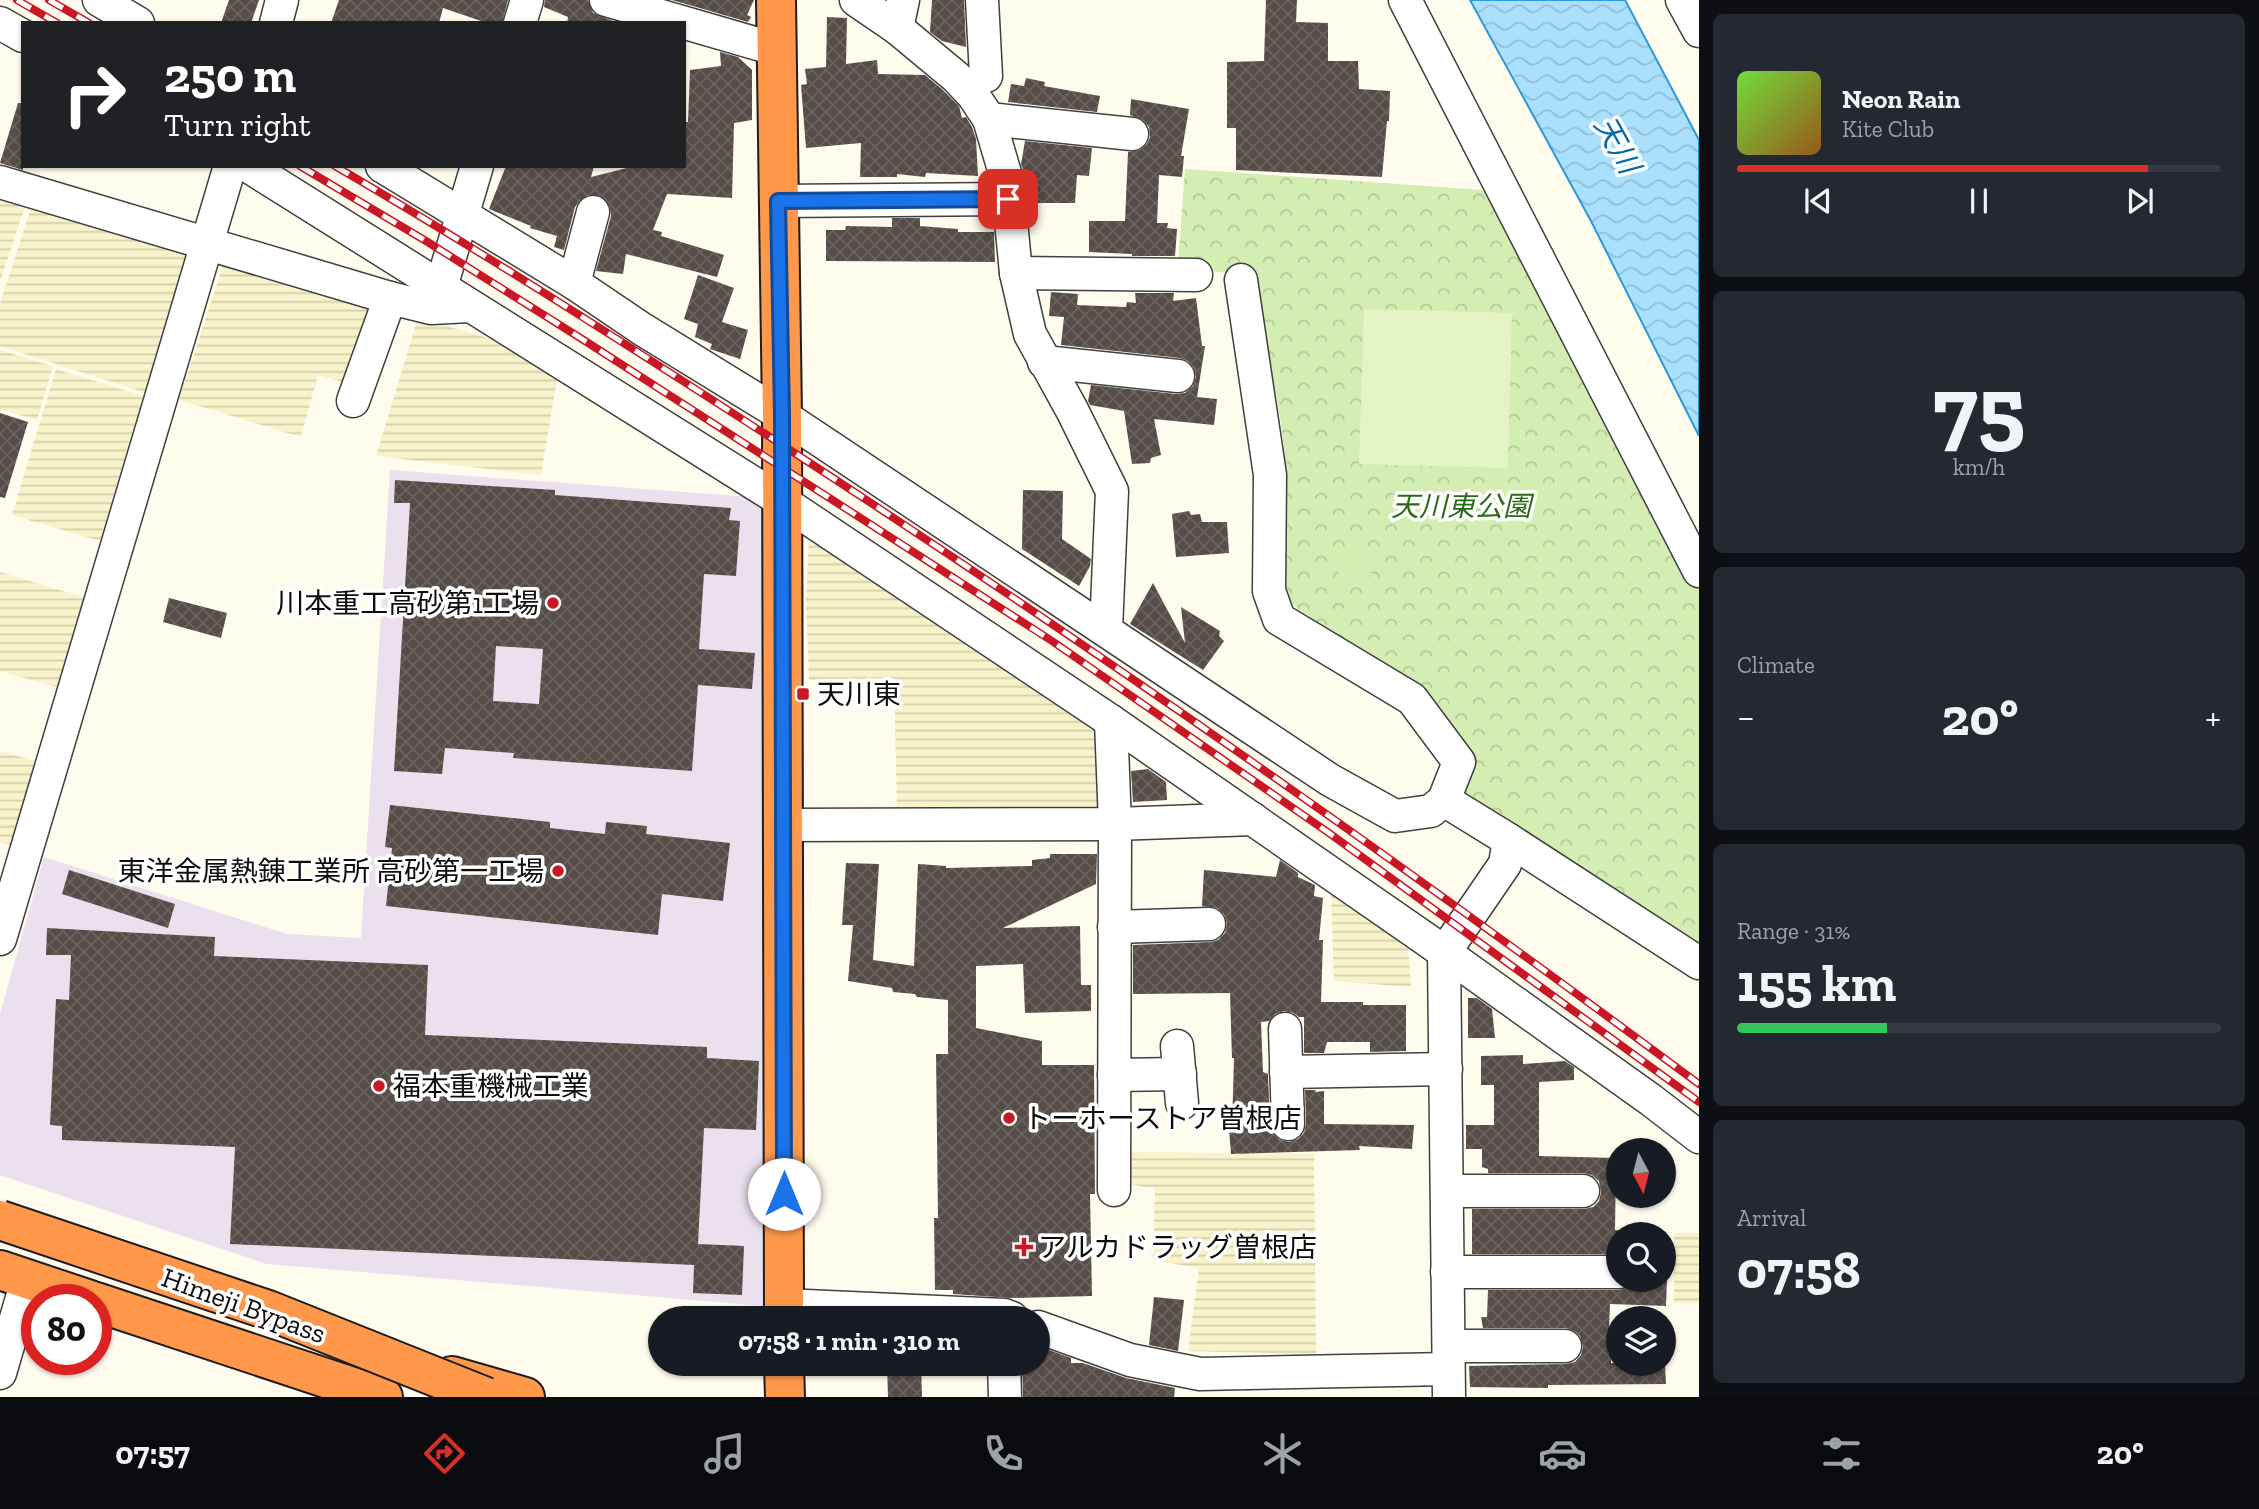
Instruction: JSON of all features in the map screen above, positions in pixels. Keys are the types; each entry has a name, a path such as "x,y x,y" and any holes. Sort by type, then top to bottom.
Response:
{"highway":[{"path":"776,0 782,415 784,1306"},
{"name":"Himeji Bypass","path":"0,1220 268,1310 486,1397"},
{"path":"0,1234 263,1323 525,1397"},
{"name":"Himeji Bypass","path":"112,1307 383,1397"},
{"path":"112,1323 319,1397"},
{"path":"784,1376 785,1397"}],"street":[{"path":"99,0 135,21"},
{"path":"277,21 282,0"},
{"path":"521,21 527,0"},
{"path":"606,0 678,21"},
{"path":"856,0 900,14 973,95 989,119 1007,180 1016,273 1030,334 1112,491 1106,631"},
{"path":"982,0 986,76"},
{"path":"1405,0 1699,571"},
{"path":"1682,0 1699,31"},
{"path":"0,23 21,35"},
{"path":"686,23 775,49"},
{"path":"989,119 1132,134"},
{"path":"0,939 229,168"},
{"path":"251,168 782,501 1111,721 1444,953 1699,1137"},
{"path":"385,168 782,415 1330,780 1395,816 1431,811 1444,800 1460,762 1412,699 1279,619 1269,591 1270,475 1241,280"},
{"path":"441,287 476,168"},
{"path":"0,182 390,298 431,308 470,306"},
{"path":"778,201 1008,199"},
{"path":"574,283 593,212"},
{"path":"1016,273 1196,275"},
{"path":"353,401 390,298"},
{"path":"1044,362 1178,376"},
{"path":"1111,721 1115,824 1114,1190"},
{"path":"1444,800 1699,963"},
{"path":"782,825 1115,824 1253,819"},
{"path":"1448,1371 1444,953 1505,864 1508,840"},
{"path":"1114,927 1209,924"},
{"path":"1285,1029 1288,1124"},
{"path":"1286,1072 1446,1069"},
{"path":"1114,1075 1180,1075"},
{"path":"1447,1191 1583,1191"},
{"path":"1447,1272 1606,1272"},
{"path":"0,1373 18,1286"},
{"path":"1050,1331 1130,1360 1200,1374 1448,1371 1565,1346"},
{"path":"1004,1376 1004,1397"}],"shaded area":[{"path":"0,191 27,200 0,282"},
{"path":"33,202 192,252 146,393 0,346 0,304"},
{"path":"224,263 376,308 350,384 318,375 301,437 179,400"},
{"path":"418,318 485,337 558,373 541,475 376,456"},
{"path":"0,350 53,366 37,420 0,409"},
{"path":"56,369 143,396 100,541 12,515"},
{"path":"390,470 764,498 764,1306 267,1264 0,1175 0,1014 44,857 287,934 361,938"},
{"path":"809,538 1102,723 1104,807 1098,810 897,810 894,678 809,680 806,600"},
{"path":"0,572 90,599 64,689 0,671"},
{"path":"0,751 42,763 17,847 0,842"},
{"path":"1331,888 1408,945 1411,987 1334,981"},
{"path":"1130,1152 1314,1154 1316,1354 1188,1351 1199,1268 1153,1260 1155,1189 1125,1183"},
{"path":"1676,1233 1699,1233 1699,1303 1674,1303"}],"green space":[{"name":"天川東公園","path":"1185,169 1496,191 1699,579 1699,956 1461,794 1418,688 1285,598 1285,458 1273,379 1251,276 1178,267"},
{"path":"1364,309 1512,313 1508,468 1359,464"},
{"path":"1355,545 1368,551 1374,564 1368,577 1355,583 1342,577 1336,564 1342,551"}],"water":[{"name":"天川","path":"1470,0 1625,0 1699,140 1699,436 1591,221"}],"building":[{"path":"229,0 259,0 252,21 222,21"},
{"path":"339,0 508,0 503,21 481,21 443,8 440,21 332,21"},
{"path":"545,0 588,0 593,13 613,21 567,21 568,17 544,7"},
{"path":"672,0 754,0 747,15 751,17 748,22"},
{"path":"932,0 964,0 966,47 942,41 930,32"},
{"path":"1266,0 1297,0 1296,22 1328,23 1328,61 1358,61 1359,89 1390,91 1382,177 1236,170 1236,128 1227,128 1227,62 1264,61"},
{"path":"827,17 847,18 846,64 877,60 878,74 925,75 959,106 962,118 966,117 976,139 978,176 926,173 925,177 897,174 897,177 860,177 861,143 806,148 801,85 807,84 805,69 826,67"},
{"path":"720,52 738,57 752,70 752,120 734,123 732,198 667,194 653,230 662,232 661,236 724,255 717,277 626,254 623,274 596,271 611,216 610,207 605,199 598,195 588,195 575,207 564,250 554,247 557,236 530,228 531,226 489,209 505,168 593,168 591,177 627,168 686,168 690,70 721,66"},
{"path":"1026,78 1045,82 1044,86 1100,96 1097,112 1008,102 1011,84 1024,86"},
{"path":"1131,99 1189,109 1181,156 1184,156 1182,177 1159,175 1157,223 1168,223 1167,228 1177,229 1175,256 1089,252 1089,221 1125,221 1128,152 1140,150 1150,137 1149,127 1143,120 1130,115"},
{"path":"18,103 21,103 23,170 0,163"},
{"path":"1025,141 1092,148 1089,176 1077,175 1075,203 1028,203 1027,180 1021,164"},
{"path":"892,218 920,218 920,226 958,229 958,232 994,232 995,262 826,261 826,230 845,230 846,226 892,227"},
{"path":"698,275 734,288 722,322 748,330 740,359 710,349 712,344 695,337 698,324 684,319"},
{"path":"1051,292 1078,294 1077,305 1126,307 1127,302 1136,303 1135,293 1174,293 1173,301 1196,298 1202,346 1205,346 1197,397 1217,399 1214,425 1154,419 1161,455 1151,458 1150,463 1132,464 1124,411 1090,405 1088,401 1091,385 1185,393 1193,386 1196,377 1194,368 1188,361 1180,358 1061,345 1064,317 1049,316"},
{"path":"0,413 28,422 5,498 0,497"},
{"name":"川本重工高砂第1工場","path":"395,480 555,490 555,495 731,508 729,520 740,521 736,576 704,574 699,649 755,653 752,689 698,685 692,771 513,758 514,753 445,748 442,774 394,771 410,503 394,503","holes":["496,646 543,649 539,704 493,701"]},
{"path":"1023,490 1063,491 1062,539 1091,559 1079,586 1022,549"},
{"path":"1189,511 1191,515 1200,514 1202,522 1227,522 1229,553 1176,557 1172,514"},
{"path":"1153,583 1185,643 1181,607 1220,631 1219,636 1224,641 1203,670 1130,624"},
{"path":"169,598 227,613 221,638 163,622"},
{"path":"1148,769 1166,782 1167,800 1133,802 1131,771"},
{"name":"東洋金属熱錬工業所 高砂第一工場","path":"390,805 550,822 550,828 605,834 606,822 647,826 646,834 730,843 723,901 662,894 658,935 386,906 392,848 385,847"},
{"path":"1050,854 1097,854 1096,884 1003,928 1080,926 1081,985 1091,985 1091,1011 1025,1013 1023,964 976,966 976,1028 1042,1041 1042,1065 1094,1065 1095,1194 1090,1194 1092,1296 1011,1298 935,1290 934,1218 938,1218 936,1054 948,1054 948,1000 917,997 915,994 893,992 892,988 848,981 853,925 842,925 846,863 879,864 873,960 914,966 918,864 946,868 1032,866 1032,860 1050,858"},
{"path":"1280,860 1298,873 1298,877 1315,885 1314,896 1323,898 1319,940 1323,940 1321,1002 1406,1005 1406,1051 1370,1052 1370,1042 1327,1042 1324,1053 1304,1053 1304,1017 1284,1011 1275,1014 1269,1021 1261,1022 1263,1072 1268,1074 1272,1133 1280,1140 1289,1142 1298,1139 1304,1133 1306,1124 1305,1090 1316,1090 1315,1092 1324,1091 1324,1124 1414,1125 1412,1149 1359,1146 1360,1150 1231,1154 1229,1129 1232,1129 1234,1058 1230,993 1133,994 1133,945 1210,942 1218,940 1225,933 1227,923 1224,914 1217,908 1202,906 1204,870 1276,877"},
{"path":"69,870 175,904 168,928 62,894"},
{"name":"福本重機械工業","path":"47,928 215,937 214,956 428,965 425,1035 707,1047 707,1058 759,1061 756,1130 704,1128 698,1244 744,1246 742,1295 693,1293 694,1265 230,1244 235,1147 62,1140 62,1126 50,1125 56,999 69,1000 71,955 46,955"},
{"path":"1468,998 1477,998 1492,1009 1495,1038 1468,1038"},
{"path":"1523,1055 1523,1064 1565,1061 1574,1067 1574,1080 1539,1082 1539,1156 1606,1158 1606,1208 1615,1208 1615,1222 1606,1222 1606,1254 1472,1254 1472,1209 1584,1209 1593,1207 1599,1201 1601,1192 1599,1181 1584,1173 1488,1173 1488,1169 1482,1167 1482,1149 1466,1149 1466,1125 1494,1125 1494,1085 1481,1085 1481,1056"},
{"path":"1488,1290 1667,1292 1666,1306 1606,1306 1606,1376 1666,1376 1666,1384 1548,1385 1548,1388 1470,1387 1469,1366 1566,1364 1575,1362 1583,1347 1580,1336 1566,1328 1483,1328 1481,1317 1487,1317"},
{"path":"1154,1297 1184,1300 1178,1351 1149,1345"},
{"path":"1050,1350 1071,1358 1071,1363 1083,1363 1126,1378 1175,1388 1174,1397 1023,1397 1022,1376 1050,1376"},
{"path":"887,1376 921,1376 922,1397 888,1397"}],"railway":[{"path":"17,0 54,21"},
{"path":"49,0 86,21"},
{"path":"303,168 582,339 1052,641 1329,833 1699,1102"},
{"path":"338,168 582,317 975,572 1340,824 1699,1084"}],"place":[{"name":"川本重工高砂第1工場","path":"553,603"},
{"name":"天川東","path":"803,694"},
{"name":"東洋金属熱錬工業所 高砂第一工場","path":"558,871"},
{"name":"福本重機械工業","path":"379,1086"},
{"name":"トーホーストア曽根店","path":"1009,1118"},
{"name":"アルカドラッグ曽根店","path":"1024,1247"}],"route":[{"path":"784,1194 782,415 778,201 1008,199"}]}
